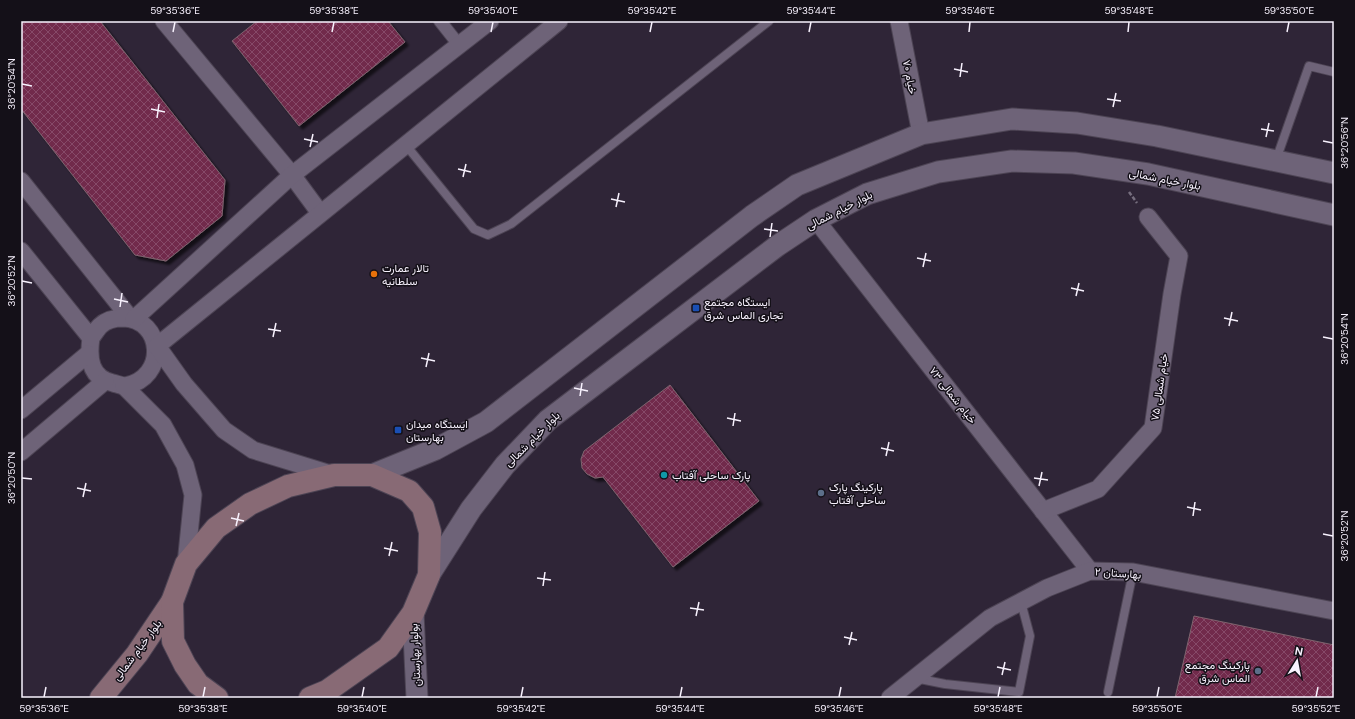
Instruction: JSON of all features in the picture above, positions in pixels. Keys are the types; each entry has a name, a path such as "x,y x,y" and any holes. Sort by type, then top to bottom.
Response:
{"main road":[{"path":"217,698 198,684 186,666 173,641 172,602 186,564 216,528 250,504 288,486 334,475 372,475 409,491 423,508 430,532 428,575 413,613 388,648 327,691 310,698"},
{"name":"بلوار خیام شمالی","path":"101,698 137,654 172,602"}],"street":[{"path":"440,21 459,45"},
{"path":"21,410 90,346 100,325 115,318 132,319 292,175 490,21"},
{"path":"124,386 142,380 154,365 156,346 559,21"},
{"name":"خیام ۷۰","path":"899,21 921,134"},
{"path":"170,23 292,175 320,213"},
{"path":"372,475 436,449 486,422 752,216 797,185 921,134 1012,119 1077,122 1157,136 1334,173"},
{"name":"بلوار خیام شمالی","path":"428,575 475,504 505,465 548,420 777,246 816,220 867,194 938,172 1012,161 1074,163 1148,174 1334,215"},
{"path":"21,182 132,319 149,329 156,346 184,384 224,430 253,450 334,475"},
{"name":"خیام شمالی ۷۵","path":"1043,511 1098,489 1153,428 1172,294 1179,256 1148,217"},
{"name":"خیام شمالی ۷۳","path":"816,220 1090,570"},
{"path":"21,251 90,346 93,370 105,381 124,386 163,425 185,465 193,495 186,564"},
{"path":"21,452 105,381"},
{"name":"بهارستان ۲","path":"890,698 990,618 1047,588 1090,570 1133,572 1334,611"},
{"name":"بولوار بهارستان","path":"413,613 417,698"}],"lane":[{"path":"405,144 474,229 488,235 511,224 769,21"},
{"path":"1276,161 1309,66 1334,72"},
{"path":"1108,692 1133,572"},
{"path":"915,678 945,684 1019,692 1030,636 1021,602"}],"building":[{"path":"21,21 100,21 225,180 222,216 166,261 135,255 21,109"},
{"path":"257,21 388,21 405,42 299,126 232,41"},
{"name":"پارک ساحلی آفتاب","path":"670,385 759,501 673,567 603,477 595,478 587,474 582,468 581,459 584,451"},
{"name":"پارکینگ مجتمع الماس شرق","path":"1194,616 1334,645 1334,698 1175,698"}],"place":[{"name":"تالار عمارت سلطانیه","path":"374,274"},
{"name":"ایستگاه مجتمع تجاری الماس شرق","path":"696,308"},
{"name":"ایستگاه میدان بهارستان","path":"398,430"},
{"name":"پارک ساحلی آفتاب","path":"664,475"},
{"name":"پارکینگ پارک ساحلی آفتاب","path":"821,493"},
{"name":"پارکینگ مجتمع الماس شرق","path":"1258,671"}]}
